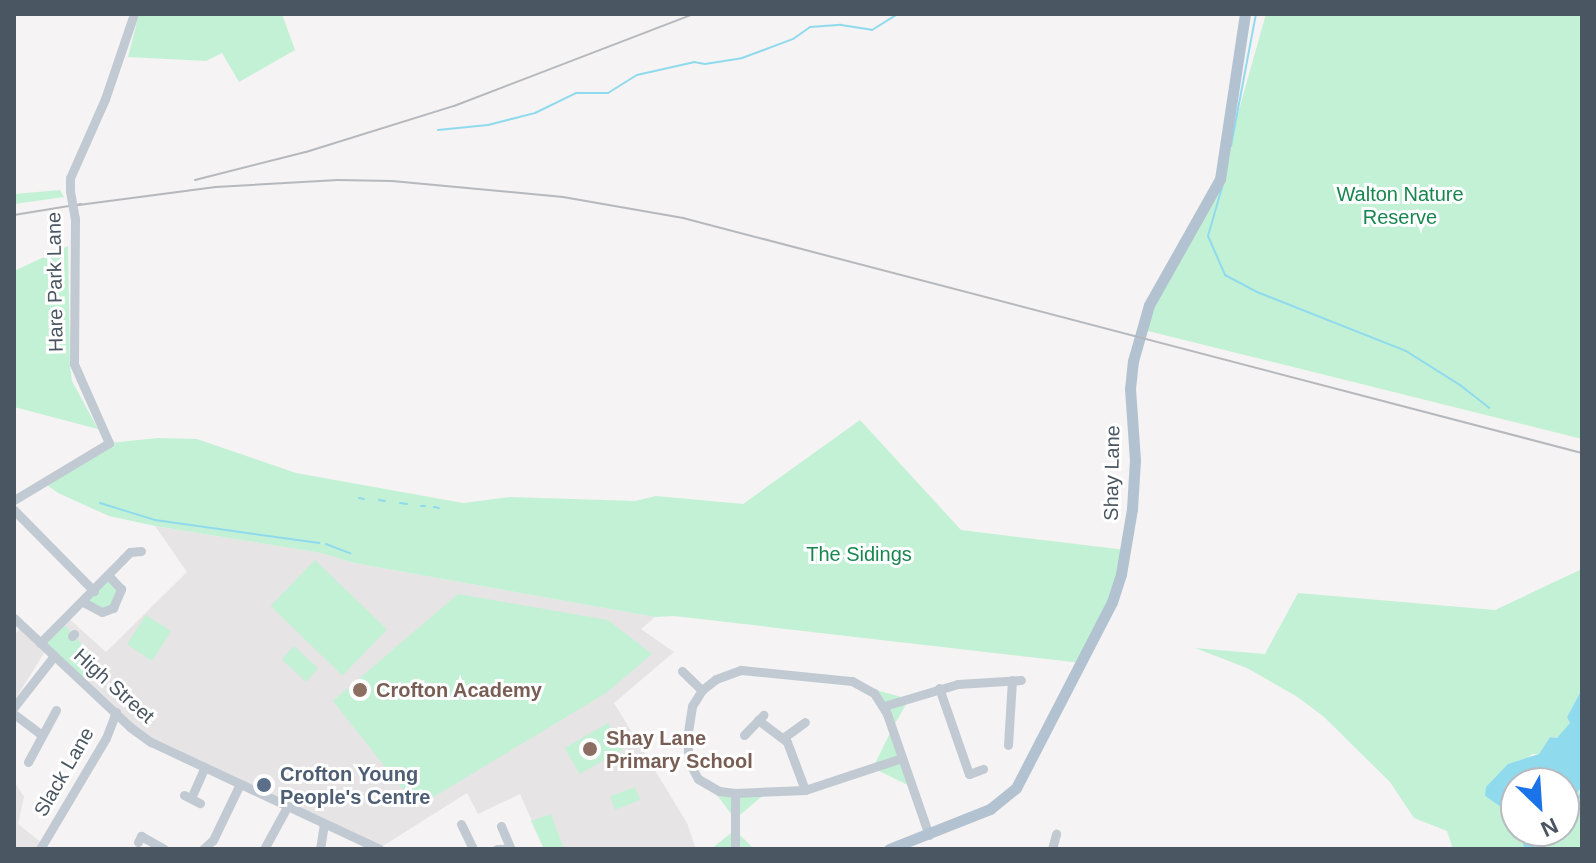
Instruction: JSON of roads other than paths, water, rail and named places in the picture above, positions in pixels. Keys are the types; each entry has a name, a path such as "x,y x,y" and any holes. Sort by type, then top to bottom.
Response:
{"main road":[{"name":"Shay Lane","path":"889,849 990,809 1016,788 1112,602 1123,565 1132,509 1135,460 1130,389 1133,361 1149,305 1220,179 1245,14"}],"street":[{"name":"Hare Park Lane","path":"14,500 109,443 74,364 75,218 70,178 105,99 134,14"},
{"path":"14,510 94,591"},
{"path":"40,643 132,550"},
{"path":"83,602 95,611 113,608 121,589 110,574"},
{"name":"High Street","path":"14,618 151,742 239,786 379,849"},
{"path":"14,707 54,656"},
{"path":"902,758 805,790 735,793 702,782 689,762 688,722 695,700 702,690 732,672 762,670 852,681 874,693 884,706 929,835"},
{"path":"682,671 702,690"},
{"path":"884,706 939,688 1016,680 1006,739"},
{"path":"939,688 969,774 983,769"},
{"path":"28,762 56,710"},
{"name":"Slack Lane","path":"40,849 106,738 116,712"},
{"path":"14,714 42,735"},
{"path":"744,735 760,717 783,738 805,790"},
{"path":"783,738 805,722"},
{"path":"192,799 204,769"},
{"path":"203,849 213,840 239,786"},
{"path":"735,793 735,849"},
{"path":"264,849 287,807"},
{"path":"320,849 324,823"},
{"path":"461,824 473,849"},
{"path":"501,826 511,849"},
{"path":"138,842 141,836 164,849"},
{"path":"497,849 504,849"}],"water":[{"path":"1582,689 1580,789 1580,767 1505,767 1539,754 1550,737 1557,738 1570,723 1567,717"},
{"path":"1500,772 1500,806 1485,796 1486,787"}],"waterway":[{"path":"438,130 488,125 535,113 576,93 608,93 637,75 694,62 705,64 742,58 793,39 810,27 841,25 872,30 898,14"},
{"path":"1231,146 1256,14"},
{"path":"1223,184 1208,236 1225,275 1257,292 1406,351 1460,385 1489,408"},
{"path":"359,498 364,499"},
{"path":"379,500 385,501"},
{"path":"100,503 155,520 319,543"},
{"path":"400,503 407,504"},
{"path":"434,507 439,508"},
{"path":"326,544 350,553"}],"railway":[{"path":"195,180 306,152 454,106 694,14"},
{"path":"71,206 216,187 338,180 392,181 563,197 683,218 1582,453"},
{"path":"14,215 81,204"}],"place":[{"name":"Crofton Academy","path":"360,690"},
{"name":"Shay Lane Primary School","path":"590,749"},
{"name":"Crofton Young People's Centre","path":"264,785"}],"park label":[{"name":"Walton Nature Reserve","path":"1400,206"},
{"name":"The Sidings","path":"859,554"}]}
